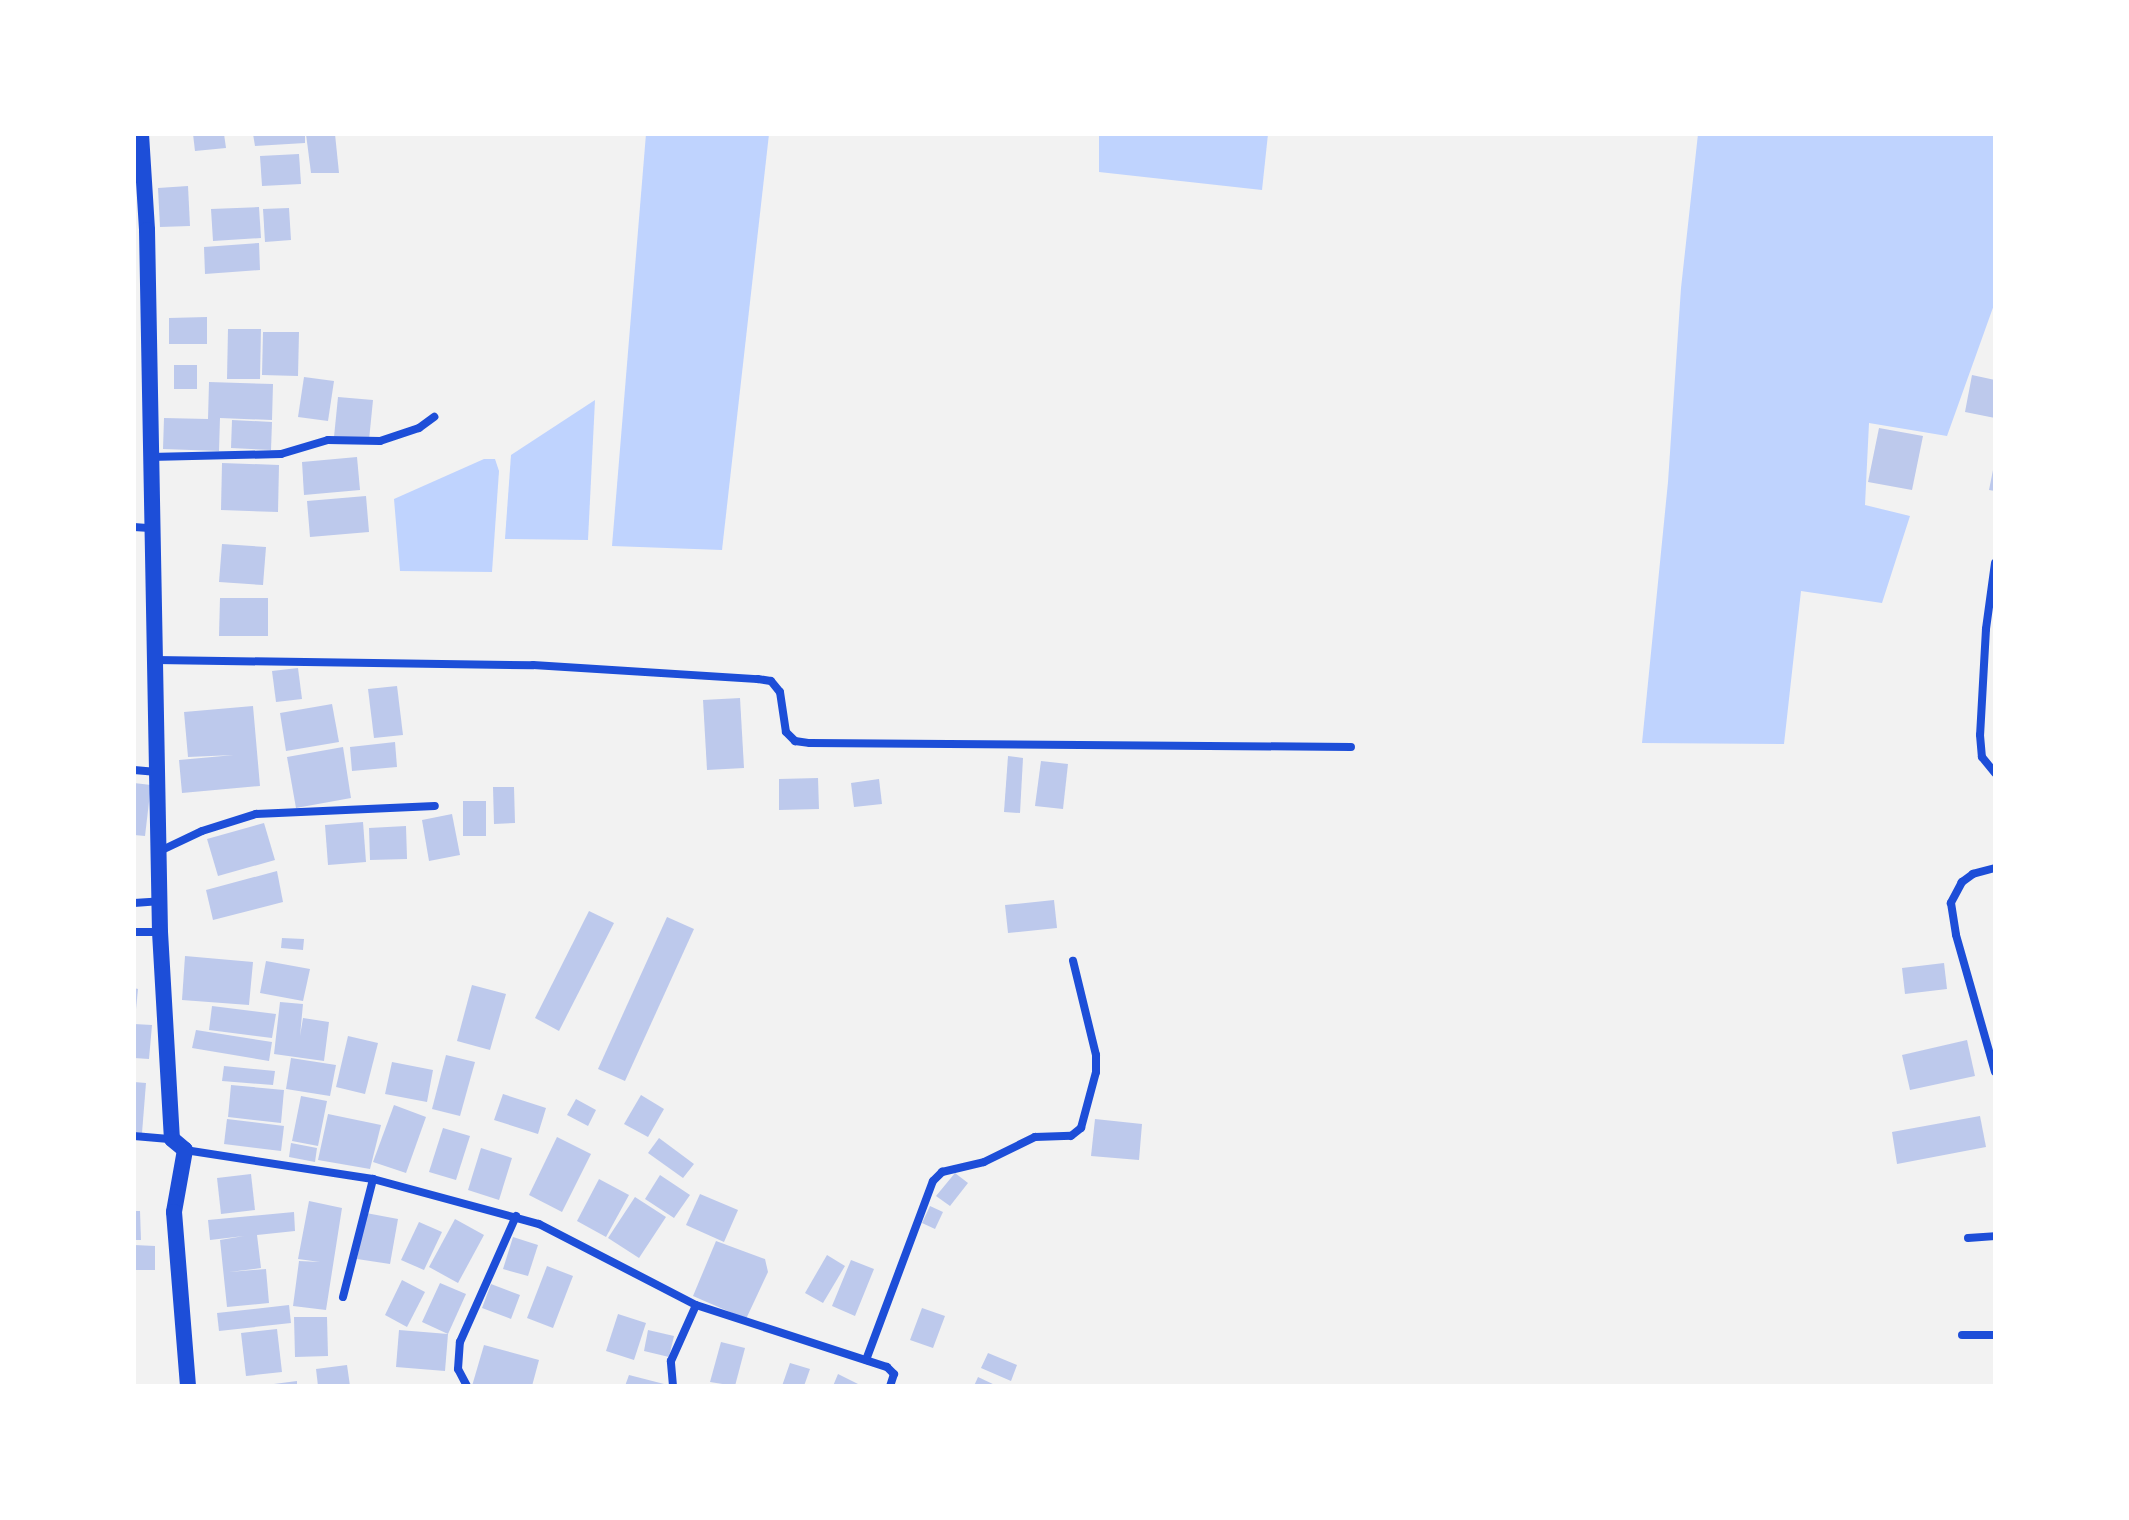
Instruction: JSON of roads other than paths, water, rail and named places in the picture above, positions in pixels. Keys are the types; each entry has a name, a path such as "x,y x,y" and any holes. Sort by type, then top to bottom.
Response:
{"main road":[{"path":"141,134 147,230 149,457 142,528 156,660 162,850 160,932 178,1144 174,1212 188,1386"}],"street":[{"path":"149,457 281,454 328,440 380,441 419,428 434,417"},
{"path":"1995,563 1980,735 1982,757 1995,773"},
{"path":"156,660 533,665 758,679 771,681 780,692 786,732 795,741 810,743 1351,747"},
{"path":"134,770 158,772"},
{"path":"162,850 202,831 256,814 435,806"},
{"path":"1995,868 1973,874 1962,882 1951,903 1956,935 1995,1072"},
{"path":"134,903 161,901"},
{"path":"134,932 160,932"},
{"path":"866,1360 933,1181 942,1172 984,1162 1035,1137 1071,1136 1081,1128 1094,1083 1096,1055 1073,961"},
{"path":"134,1136 373,1179 516,1216 562,1233 696,1305 891,1370 892,1382"},
{"path":"343,1297 373,1179"},
{"path":"467,1386 458,1369 460,1342 516,1216"},
{"path":"1968,1238 1995,1236"},
{"path":"673,1386 671,1361 696,1305"},
{"path":"1962,1335 1995,1335"}],"water":[{"path":"646,134 769,134 722,550 612,546"},
{"path":"1099,134 1268,134 1262,190 1099,172"},
{"path":"1698,134 1995,134 1995,302 1947,436 1869,423 1865,505 1910,516 1882,603 1801,591 1784,744 1642,743 1668,482 1681,288"},
{"path":"595,400 588,540 505,539 511,455"},
{"path":"484,459 495,459 499,471 492,572 400,571 394,499"}]}
